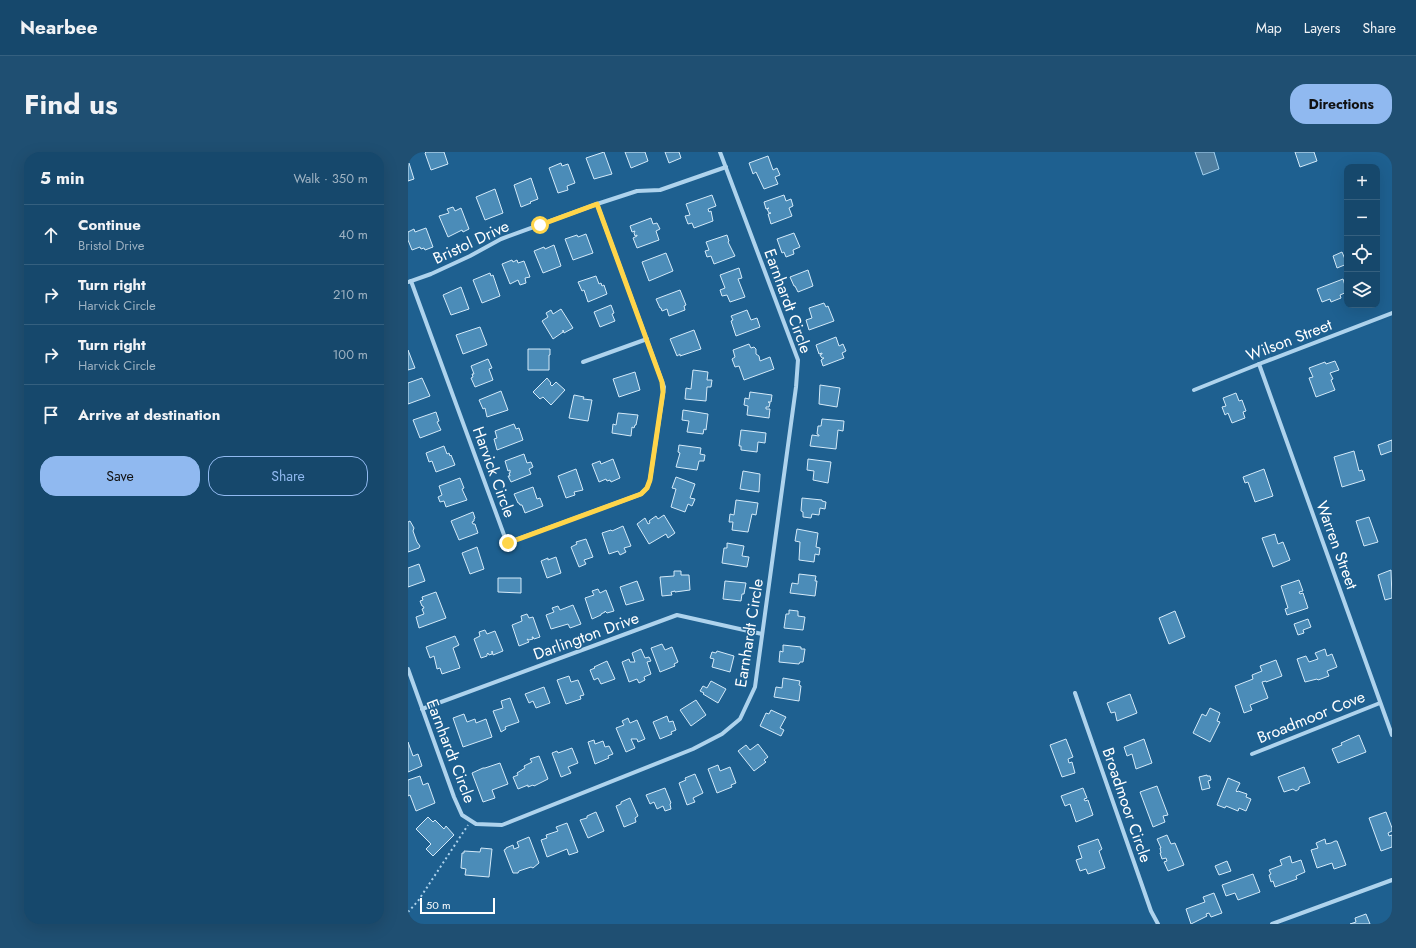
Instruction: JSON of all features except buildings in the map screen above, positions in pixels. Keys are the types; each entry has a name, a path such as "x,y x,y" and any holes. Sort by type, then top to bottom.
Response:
{"street":[{"name":"Earnhardt Circle","path":"408,669 454,797 462,814 476,824 502,825 693,749 722,734 740,720 755,687 796,388 798,360 720,152"},
{"name":"Bristol Drive","path":"410,282 470,256 500,239 637,191 660,190 726,167"},
{"name":"Harvick Circle","path":"410,282 508,543 641,494 647,488 650,480 664,387 597,204"},
{"name":"Wilson Street","path":"1194,390 1392,313"},
{"path":"583,362 647,339"},
{"name":"Warren Street","path":"1259,364 1392,735"},
{"name":"Darlington Drive","path":"422,709 677,615 762,634"},
{"name":"Broadmoor Circle","path":"1075,693 1151,911 1158,924"},
{"name":"Broadmoor Cove","path":"1252,754 1380,703"},
{"path":"1272,924 1392,880"}],"path":[{"path":"408,912 418,901 471,821"}],"water":[{"path":"1195,152 1214,152 1219,169 1203,175"}],"route":[{"path":"508,543 641,494 647,488 650,480 664,387 597,204 540,225"}]}
